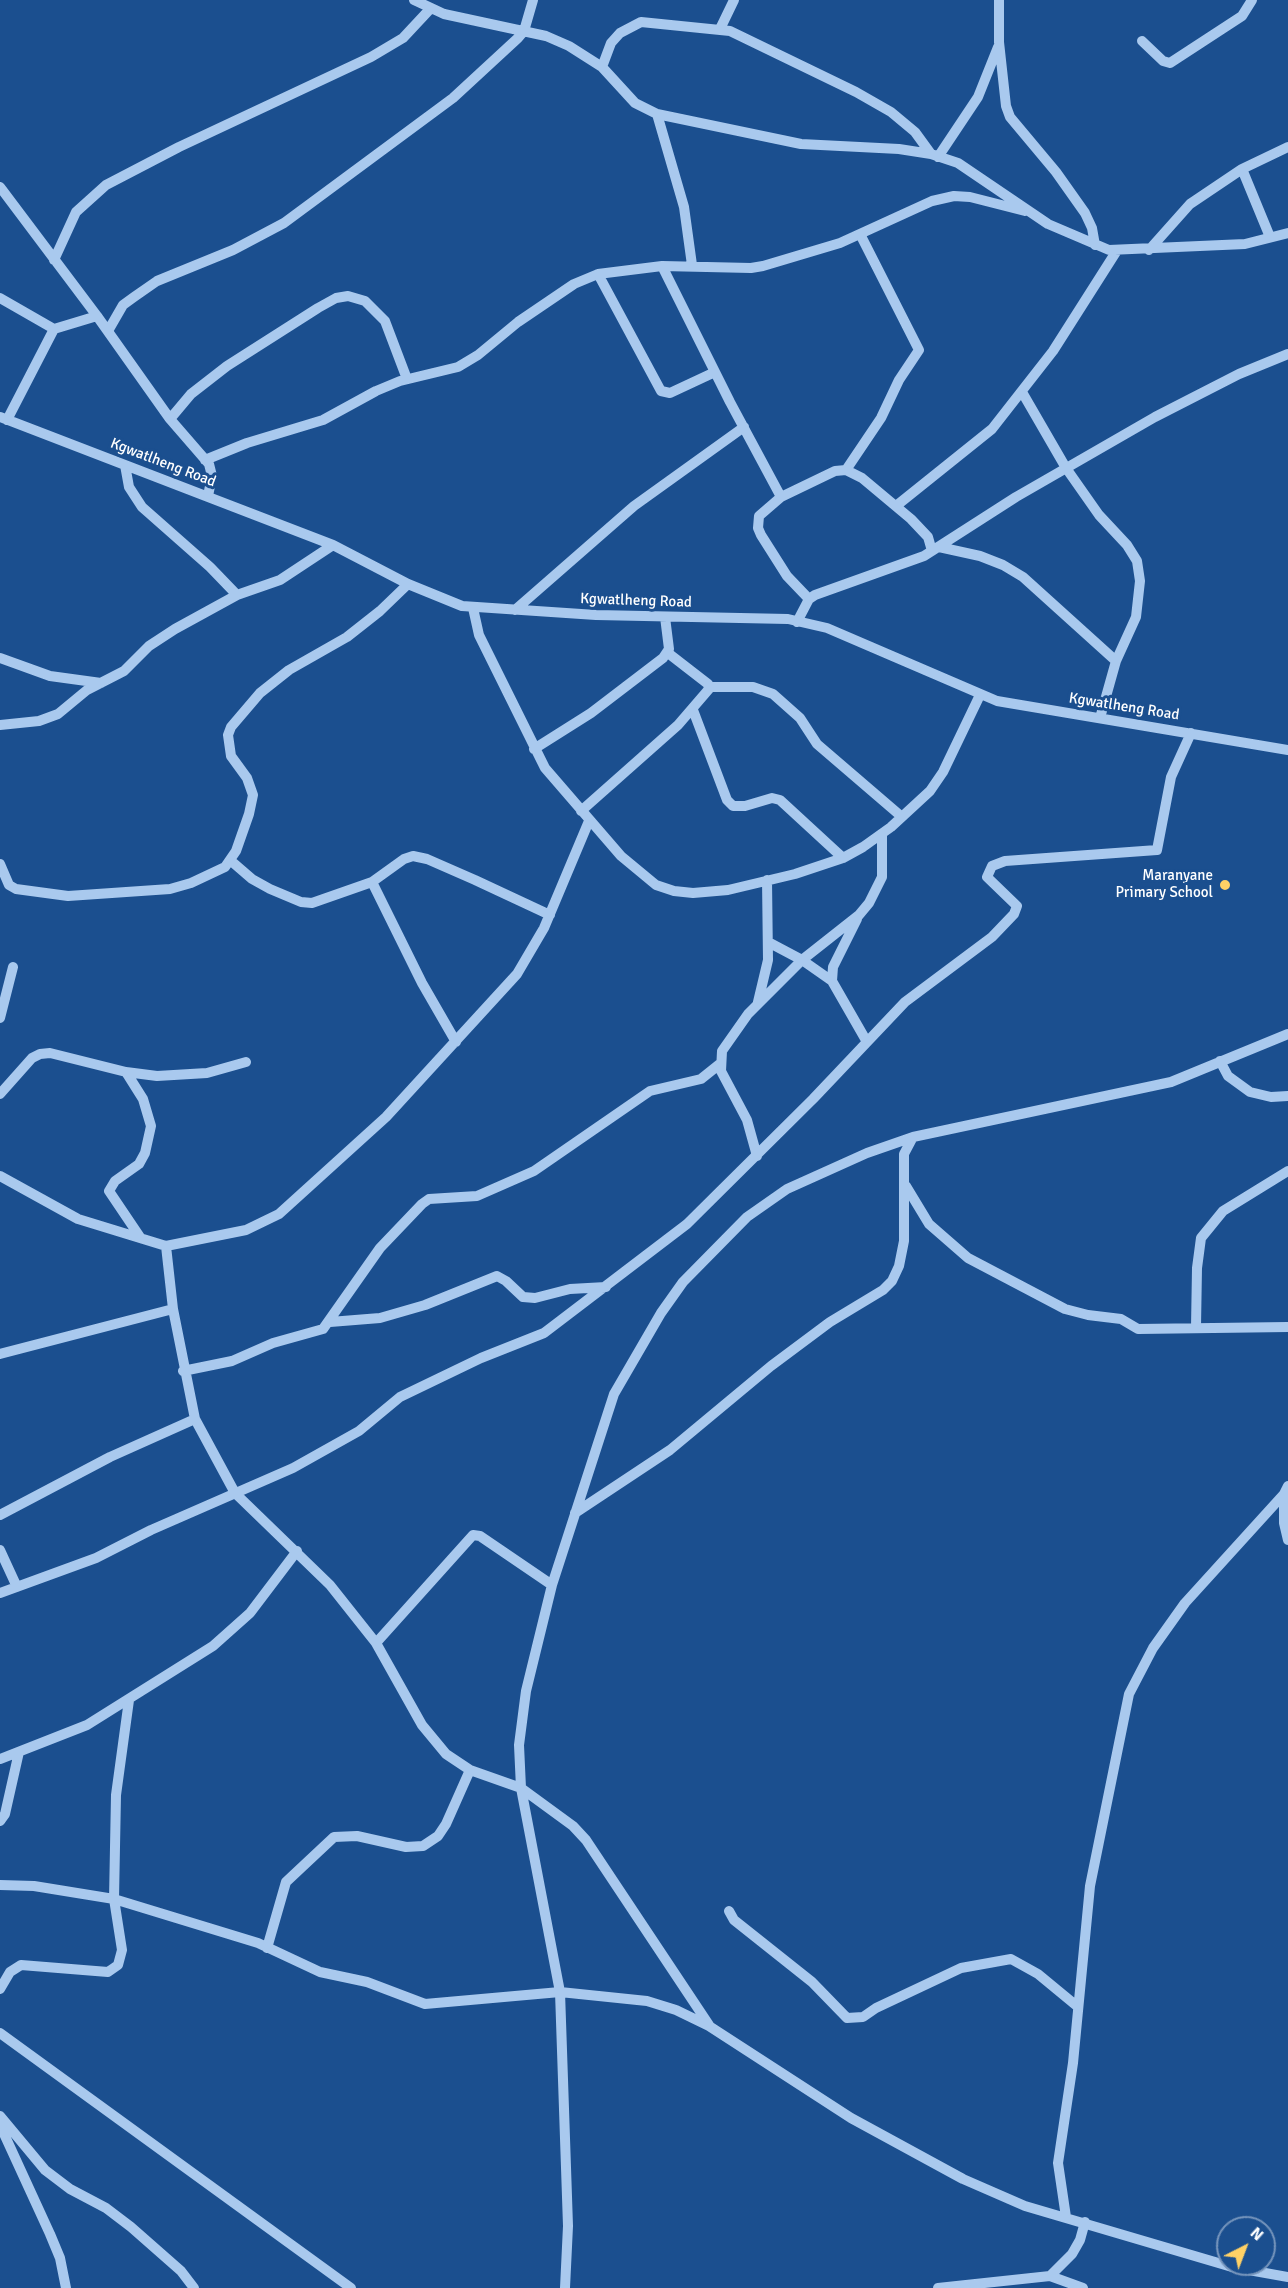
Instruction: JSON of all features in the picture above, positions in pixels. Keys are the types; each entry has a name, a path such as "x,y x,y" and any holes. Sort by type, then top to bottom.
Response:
{"street":[{"path":"414,0 444,14 488,26 546,36 569,46 602,67 635,103 657,114 809,145 899,149 935,156 958,164 1048,224 1116,252 1245,244 1288,233"},
{"path":"108,331 123,305 157,281 263,235 343,182 453,98 497,59 524,31 533,0"},
{"path":"720,29 734,0"},
{"path":"999,0 999,42 1006,106 1010,117 1056,172 1085,213 1092,228 1095,245"},
{"path":"1142,41 1163,61 1170,63 1242,16 1251,0"},
{"path":"54,260 76,212 106,185 179,147 371,57 403,38 431,8"},
{"path":"602,67 611,43 620,33 641,22 720,29 748,38 891,112 915,132 935,156"},
{"path":"935,156 978,97 999,42"},
{"path":"657,114 684,207 692,265"},
{"path":"1149,250 1190,204 1242,169 1288,147"},
{"path":"1242,169 1270,237"},
{"path":"0,187 108,331 170,419 206,460 212,469 208,496"},
{"path":"206,460 247,443 323,420 376,391 407,379 458,367 574,284 598,274 662,266 751,268 840,243 933,201 954,196 970,197 1028,212"},
{"path":"846,470 881,418 899,380 919,350 860,234"},
{"path":"896,506 980,441 1053,351 1116,252"},
{"path":"662,266 781,496"},
{"path":"598,274 661,391 670,393 715,372"},
{"path":"170,419 191,394 227,366 336,298 348,296 365,301 385,321 407,379"},
{"path":"0,298 54,329"},
{"path":"4,419 54,329 97,316"},
{"path":"797,622 809,599 936,549 1016,497 1155,417 1239,374 1288,354"},
{"path":"1022,392 1066,468 1099,515 1127,545 1137,561 1140,581 1136,618 1116,661 1100,718"},
{"name":"Kgwatlheng Road","path":"4,419 333,545 447,602 473,608 797,622 827,628 980,695 1012,705 1288,750"},
{"path":"515,610 634,506 744,427"},
{"path":"124,465 129,487 142,507 210,567 237,596"},
{"path":"809,599 787,576 758,528 759,516 781,496 835,471 846,470 862,478 896,506 928,537 936,549 980,556 1003,565 1023,577 1116,661"},
{"path":"0,725 39,721 58,714 87,690 124,670 156,640 237,596 280,580 333,545"},
{"path":"0,864 9,885 16,890 68,896 170,889 215,873 230,860 249,814 253,795 247,778 231,756 228,735 231,727 260,693 289,670 346,638 408,584"},
{"path":"473,608 479,635 545,768 589,821 638,871 656,885 674,891 693,893 728,890 767,880 843,858 882,834 930,790 943,772 980,695"},
{"path":"665,617 668,653 710,687 753,687 773,694 800,718 817,744 902,817"},
{"path":"534,749 591,713 668,653"},
{"path":"0,658 50,676 101,683"},
{"path":"580,811 693,710 710,687"},
{"path":"693,710 727,800 733,806 745,806 772,798 784,802 843,858"},
{"path":"0,1593 96,1558 321,1454 359,1431 400,1397 481,1358 544,1333 687,1224 757,1156 905,1002 992,937 1017,910 1017,906 987,877 992,866 1005,861 1156,850 1171,777 1191,733"},
{"path":"0,1176 78,1220 166,1246 246,1230 279,1214 386,1118 516,974 550,915 589,821"},
{"path":"832,981 833,967 859,915 879,888 883,865 882,834"},
{"path":"230,860 252,879 301,902 312,903 372,882 404,859 413,856 427,859 550,915"},
{"path":"758,1004 768,960 767,880"},
{"path":"372,882 422,983 456,1042"},
{"path":"757,1156 747,1120 723,1077 721,1063 725,1044 758,1004 802,960 859,915"},
{"path":"768,942 802,960 832,981 867,1042"},
{"path":"0,1018 13,967"},
{"path":"565,2288 568,2226 560,1992 521,1788 519,1745 526,1691 552,1585 614,1394 661,1313 683,1282 715,1247 765,1203 787,1189 867,1153 913,1137 1088,1098 1158,1085 1288,1034"},
{"path":"0,1094 32,1058 40,1054 50,1053 126,1072 183,1076 207,1073 246,1062"},
{"path":"1220,1061 1228,1076 1238,1085 1259,1095 1287,1097"},
{"path":"183,1371 232,1361 273,1343 315,1333 330,1322 342,1299 380,1248 429,1199 477,1196 534,1171 650,1091 701,1079 721,1063"},
{"path":"126,1072 143,1099 151,1126 145,1153 139,1164 115,1181 109,1191 140,1237"},
{"path":"575,1513 670,1450 771,1365 830,1322 883,1290 892,1281 904,1241 904,1154 913,1137"},
{"path":"1196,1327 1197,1268 1201,1238 1223,1211 1288,1171"},
{"path":"904,1183 917,1209 947,1241 968,1258 1034,1295 1065,1309 1088,1315 1121,1319 1138,1329 1288,1327"},
{"path":"166,1246 172,1309 183,1371 195,1419 235,1493 330,1585 376,1643 422,1725 446,1754 470,1770 521,1788 573,1826 586,1840 709,2026"},
{"path":"330,1322 380,1318 425,1305 497,1276 523,1296 535,1298 570,1289 606,1287"},
{"path":"0,1354 172,1309"},
{"path":"0,1515 110,1457 195,1419"},
{"path":"1286,1490 1284,1522 1288,1540"},
{"path":"1066,2217 1058,2163 1078,2007 1090,1886 1129,1694 1152,1648 1185,1603 1286,1490"},
{"path":"376,1643 473,1535 480,1536 552,1585"},
{"path":"0,1550 17,1587"},
{"path":"0,1759 87,1725 227,1636 250,1613 297,1551"},
{"path":"0,1989 10,1972 21,1965 108,1972 118,1965 122,1950 114,1899 116,1795 129,1700"},
{"path":"0,1821 5,1815 19,1752"},
{"path":"267,1948 286,1882 334,1837 357,1836 406,1847 423,1846 438,1836 446,1824 470,1770"},
{"path":"0,1885 57,1889 114,1899 267,1948 320,1972 367,1982 425,2004 560,1992 647,2001 676,2010 709,2026 851,2118 963,2179 1025,2206 1232,2267 1288,2277"},
{"path":"729,1911 734,1920 812,1982 847,2018 863,2017 876,2008 961,1968 1011,1959 1038,1974 1078,2007"},
{"path":"0,2033 351,2288"},
{"path":"0,2116 45,2170 70,2189 106,2208 131,2227 181,2271 194,2288"},
{"path":"0,2125 54,2242 66,2288"},
{"path":"1050,2276 1072,2254 1080,2240 1085,2222"},
{"path":"938,2288 1050,2276 1083,2288"}],"place":[{"name":"Maranyane Primary School","path":"1225,885"}]}
